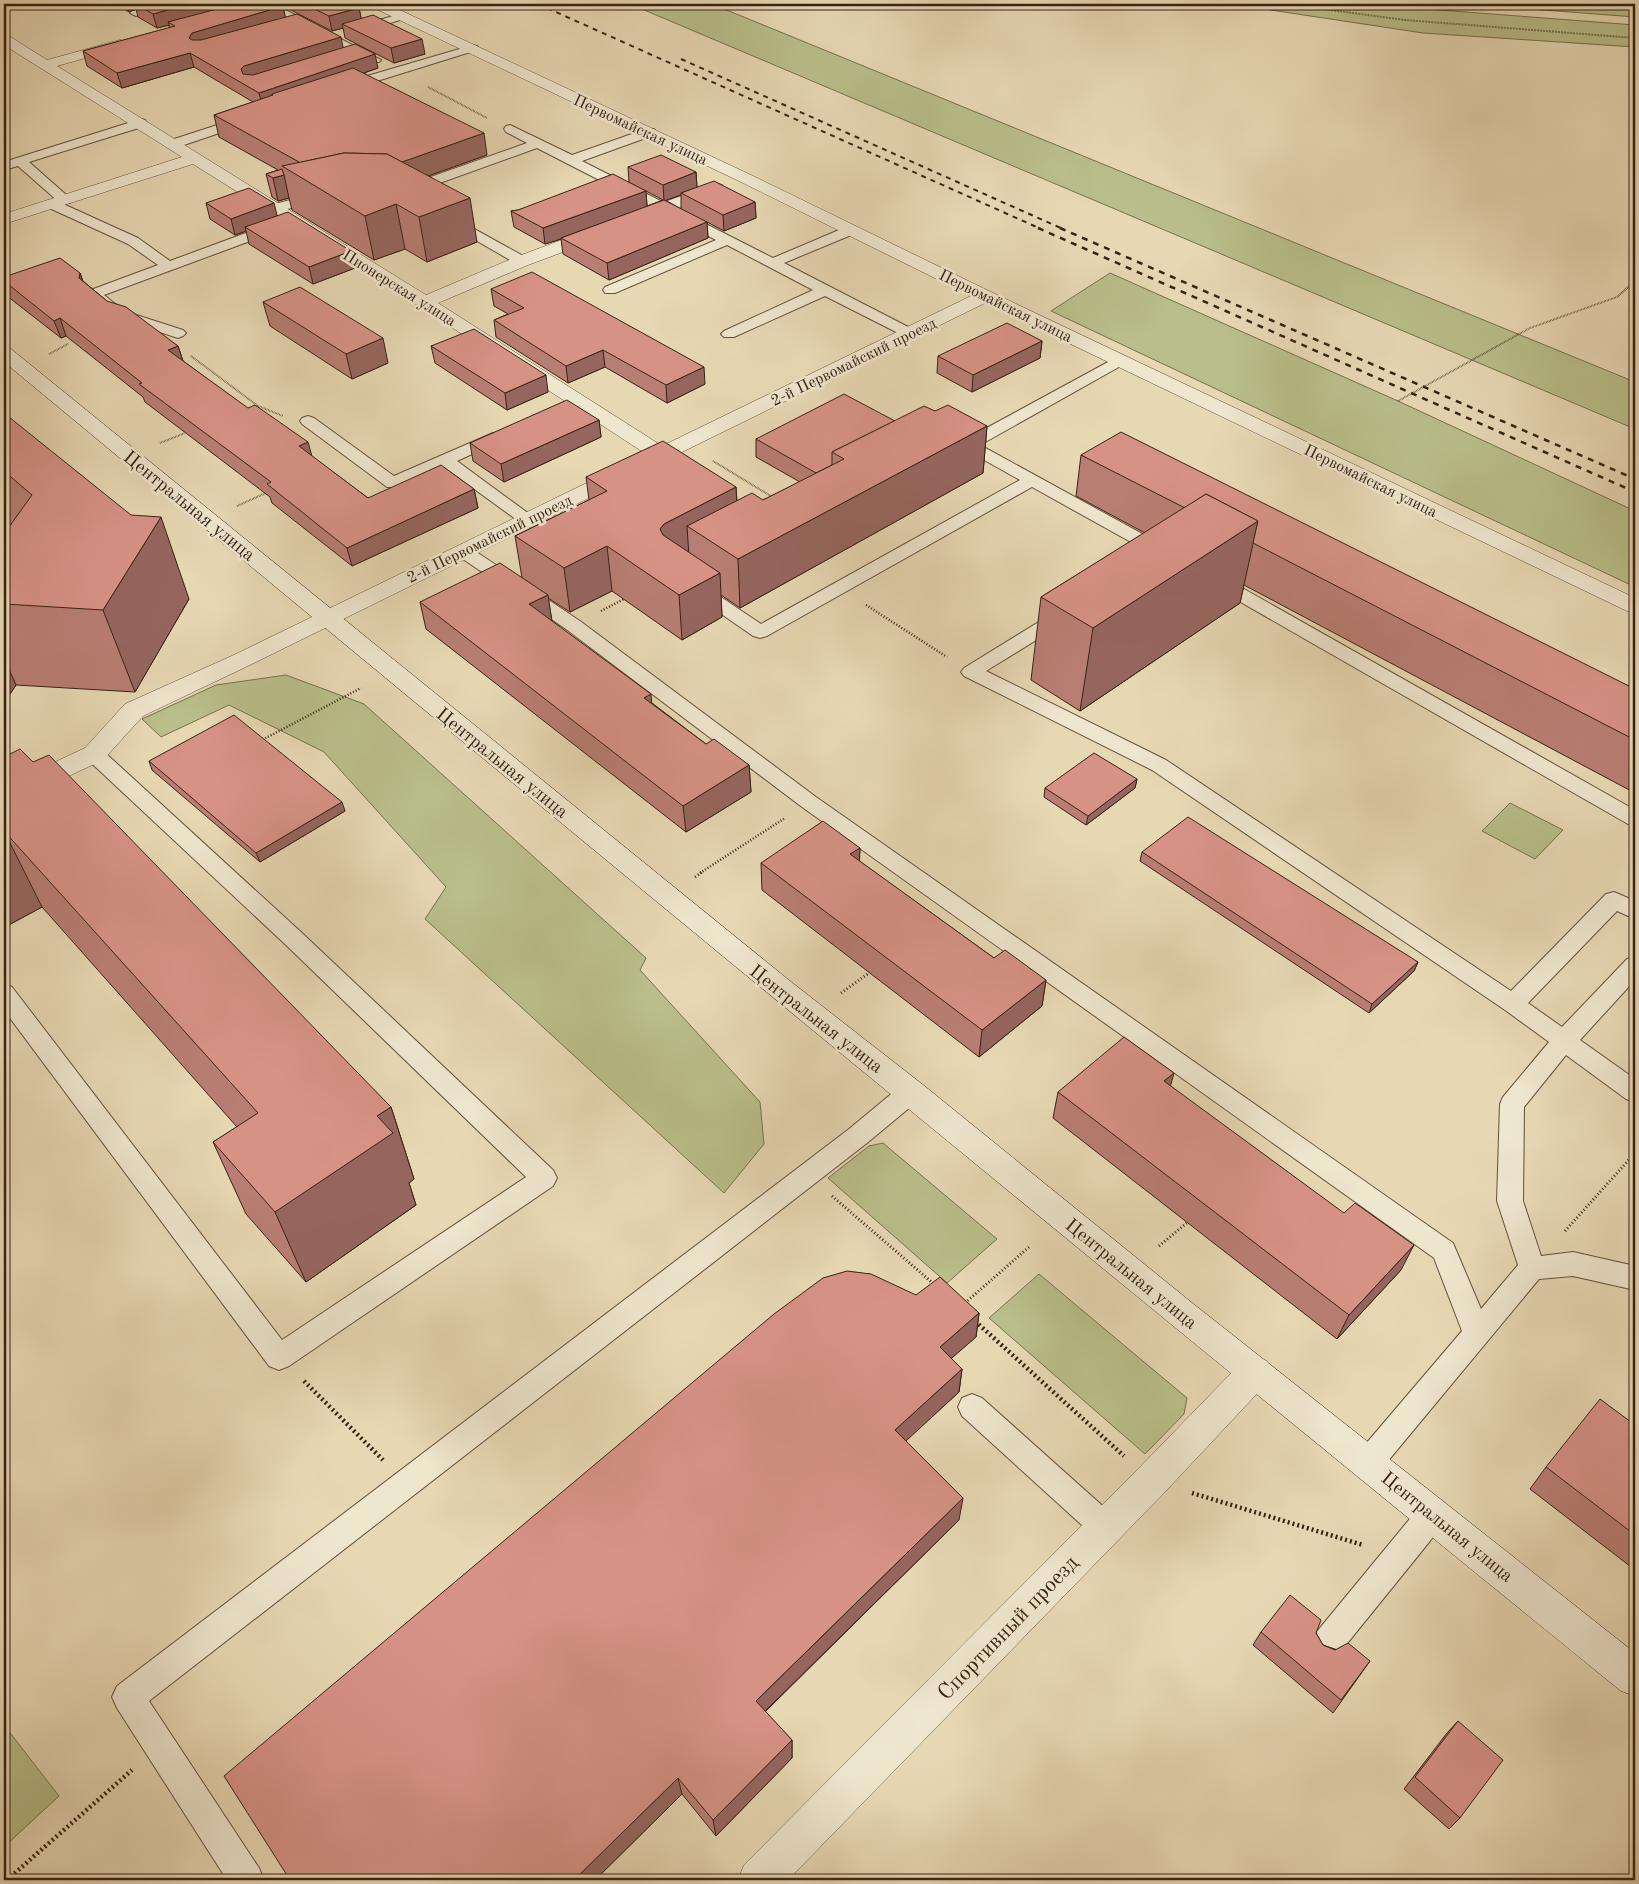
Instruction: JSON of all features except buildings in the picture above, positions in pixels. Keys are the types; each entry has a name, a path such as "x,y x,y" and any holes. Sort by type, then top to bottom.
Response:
{"street":[{"name":"Первомайская улица","path":"377,4 650,132 985,296 1635,606"},
{"name":"Пионерская улица","path":"4,39 425,302 685,470"},
{"path":"45,65 132,41"},
{"path":"4,219 196,158"},
{"path":"425,302 522,261 745,178"},
{"name":"2-й Первомайский проезд","path":"4,796 94,754 134,710 985,296"},
{"name":"Центральная улица","path":"4,353 780,990 911,1092 1178,1312 1635,1677"},
{"name":"Спортивный проезд","path":"759,1880 1151,1481 1255,1372"}],"lane":[{"path":"136,13 171,4"},
{"path":"263,4 396,71"},
{"path":"331,37 403,16"},
{"path":"283,27 302,22"},
{"path":"334,90 473,48"},
{"path":"342,58 360,52"},
{"path":"173,144 260,114"},
{"path":"4,166 141,124"},
{"path":"510,129 909,333"},
{"path":"571,160 650,132"},
{"path":"418,202 396,191 538,143"},
{"path":"20,161 59,202 133,241 168,266"},
{"path":"598,190 616,183"},
{"path":"276,208 335,193"},
{"path":"436,212 522,261"},
{"path":"178,333 119,314 94,294 295,220"},
{"path":"772,263 851,230"},
{"path":"610,290 728,240"},
{"path":"729,334 825,290"},
{"path":"968,444 1121,360"},
{"path":"560,409 578,401"},
{"path":"308,421 393,483 516,429"},
{"path":"944,432 1169,556 1148,564"},
{"path":"445,460 527,519"},
{"path":"681,579 760,632 837,587 1030,481"},
{"path":"463,551 574,625 809,802 1444,1251 1477,1333"},
{"path":"1200,572 1635,819"},
{"path":"971,672 1080,605"},
{"path":"971,672 1159,765 1513,1004 1635,1092"},
{"path":"4,993 279,1357 544,1178 294,939 94,754"},
{"path":"1513,1004 1614,900 1635,911"},
{"path":"1532,1268 1510,1202 1512,1104 1564,1042 1635,965"},
{"path":"247,1880 128,1697 911,1092"},
{"path":"1368,1463 1532,1268 1573,1264 1635,1278"},
{"path":"972,1407 1105,1527"},
{"path":"1326,1644 1432,1514"}],"path":[{"path":"1285,4 1406,20 1635,38"},
{"path":"396,71 510,129"},
{"path":"1398,401 1530,328 1616,297 1635,281"},
{"path":"178,333 182,347 194,359 258,406 278,416 308,421"},
{"path":"46,355 68,344"},
{"path":"158,444 185,433"},
{"path":"684,443 777,500"},
{"path":"232,508 273,490"},
{"path":"837,587 971,672"},
{"path":"574,625 632,595"},
{"path":"258,741 361,688"},
{"path":"695,877 809,802"},
{"path":"841,993 869,972"},
{"path":"1532,1268 1635,1153"},
{"path":"806,1175 938,1288"},
{"path":"1159,1246 1188,1222"},
{"path":"960,1307 1028,1247"},
{"path":"968,1314 1151,1481 1399,1556"},
{"path":"279,1357 406,1483"},
{"path":"7,1880 159,1746"}],"green space":[{"path":"630,4 712,4 1635,382 1635,429"},
{"path":"1231,4 1362,4 1635,25 1635,47 1423,33"},
{"path":"1465,4 1635,4 1635,17"},
{"path":"1110,273 1398,401 1635,511 1635,587 1051,311"},
{"path":"286,675 364,704 646,958 640,970 760,1102 764,1144 724,1193 425,919 446,887 324,752 229,705 161,737 142,719 216,685"},
{"path":"1510,803 1563,830 1535,859 1482,831"},
{"path":"883,1143 997,1239 947,1283 828,1178 869,1146"},
{"path":"1039,1274 1187,1398 1184,1414 1145,1454 989,1318"},
{"path":"4,1725 59,1796 4,1847"}],"railway":[{"path":"538,4 1041,229"},
{"path":"681,59 1063,229"},
{"path":"1038,228 1635,492"},
{"path":"1060,228 1635,479"}]}
